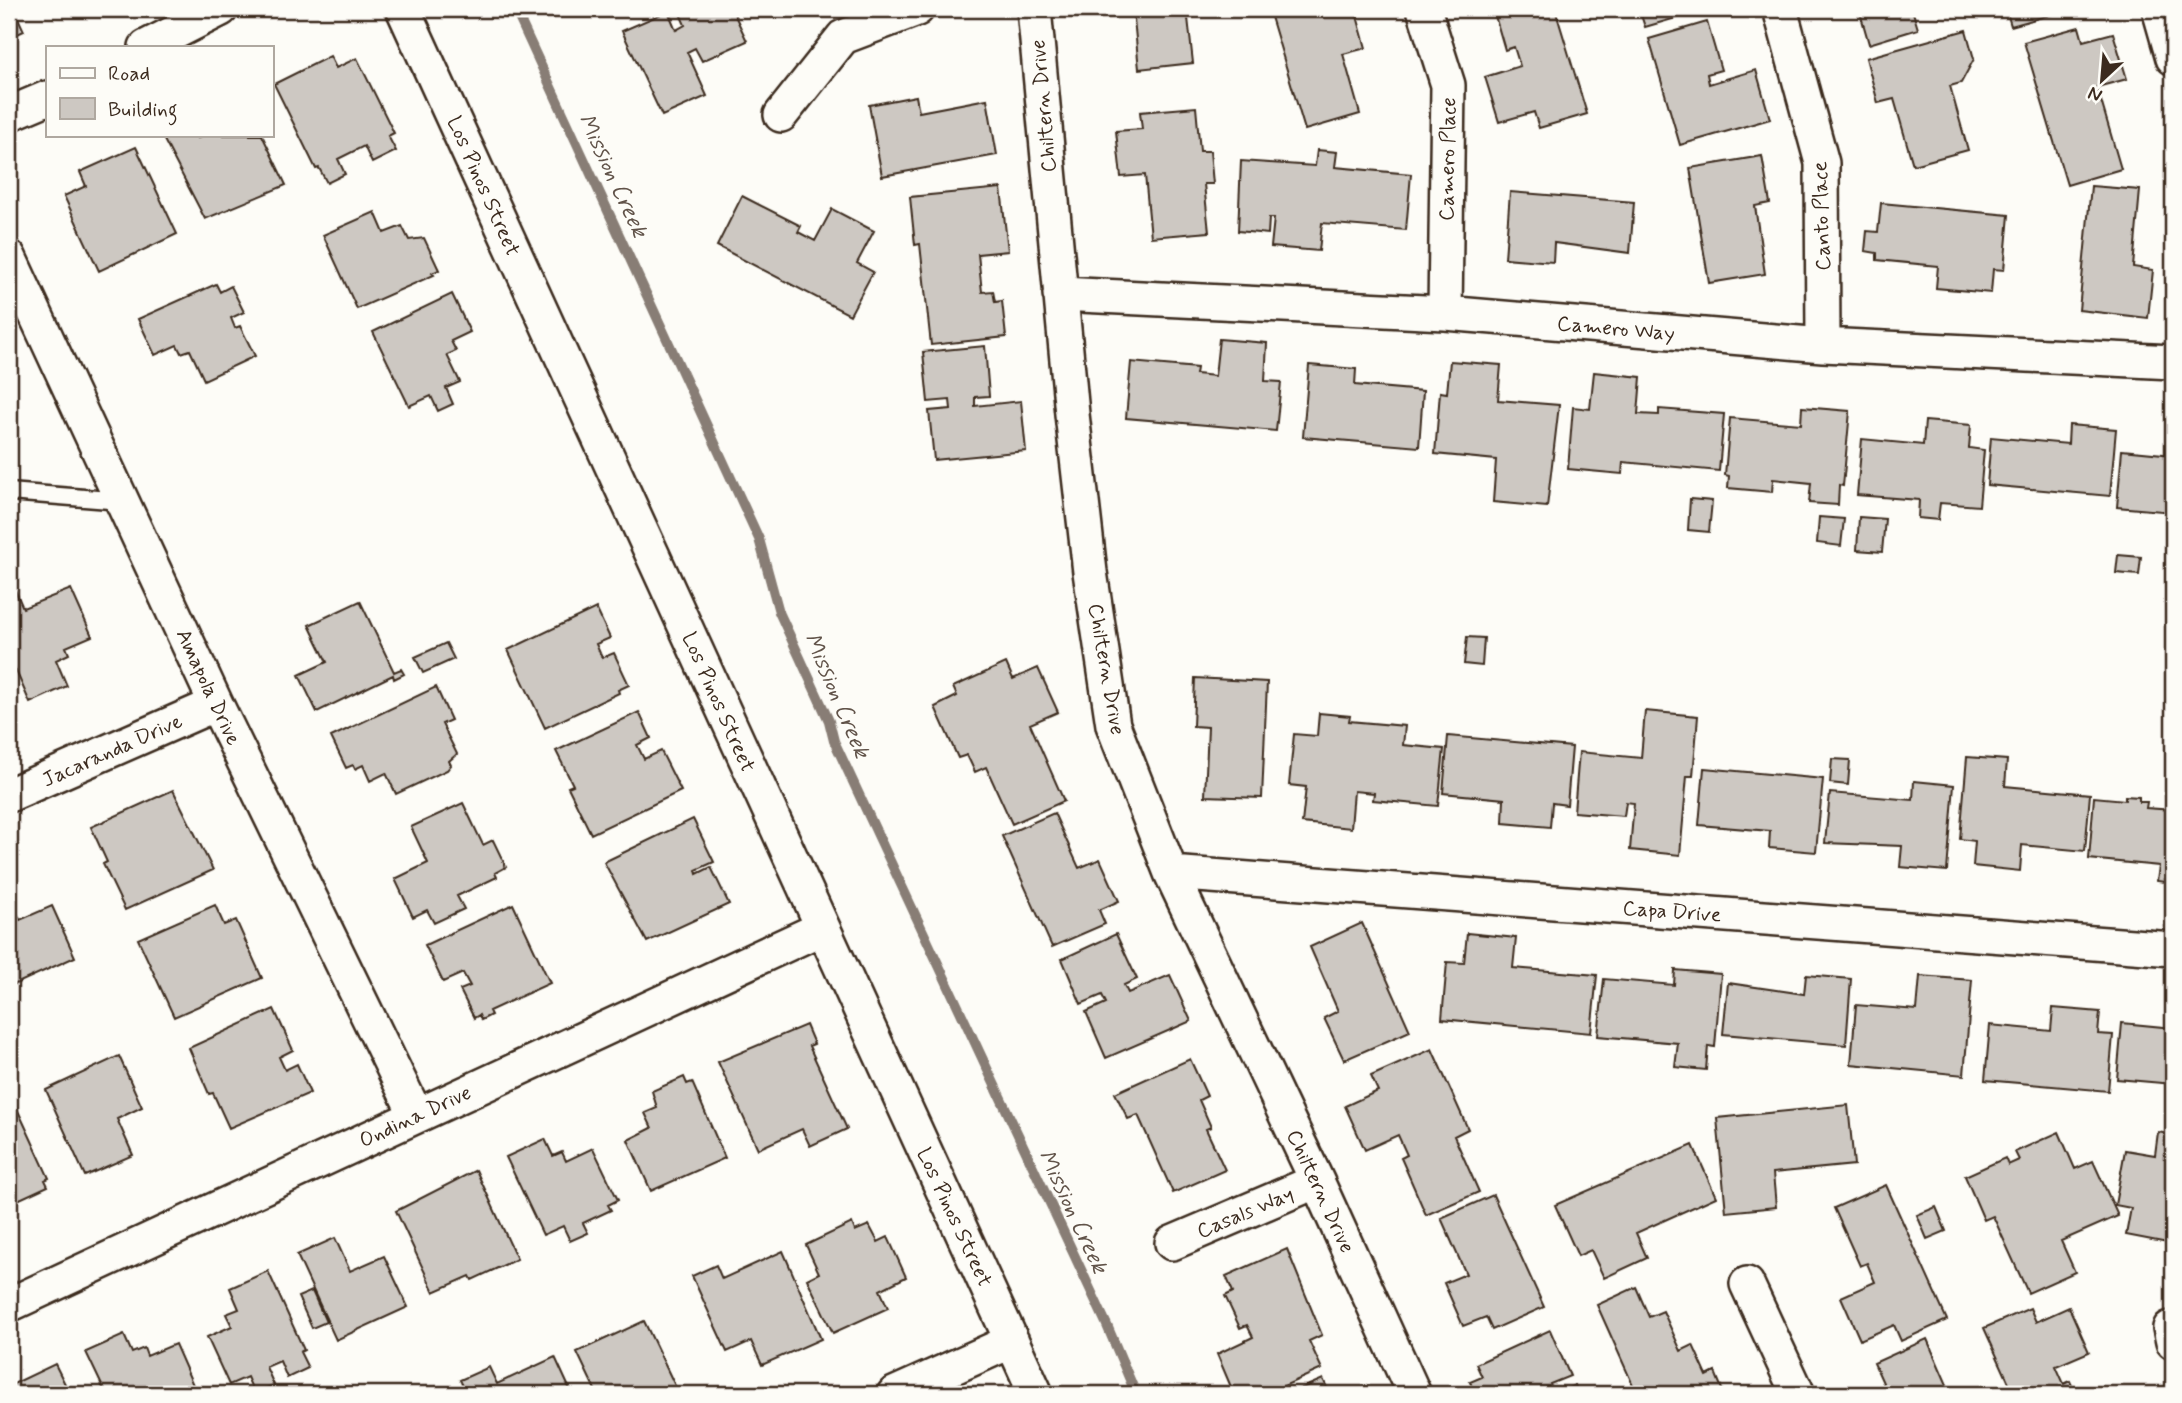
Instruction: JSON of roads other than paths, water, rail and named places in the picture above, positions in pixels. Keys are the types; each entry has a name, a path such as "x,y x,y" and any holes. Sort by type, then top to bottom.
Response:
{"street":[{"path":"148,46 221,9"},
{"name":"Los Pinos Street","path":"403,9 1036,1394"},
{"path":"781,115 843,37 916,9"},
{"name":"Chiltern Drive","path":"1034,9 1060,294 1090,572 1113,725 1171,873 1317,1181 1414,1394"},
{"name":"Camero Place","path":"1424,9 1448,85 1445,313"},
{"name":"Canto Place","path":"1780,9 1822,163 1823,345"},
{"path":"2159,9 2173,58"},
{"path":"9,114 46,98"},
{"name":"Amapola Drive","path":"9,257 216,704 416,1115"},
{"name":"Camero Way","path":"1060,294 1445,313 1823,345 2173,362"},
{"name":"Jacaranda Drive","path":"9,796 216,704"},
{"name":"Capa Drive","path":"1171,873 2173,949"},
{"name":"Ondina Drive","path":"9,1305 822,928"},
{"name":"Casals Way","path":"1172,1243 1317,1181"},
{"path":"1747,1284 1798,1394"},
{"path":"894,1394 1012,1340"}],"lane":[{"path":"9,492 122,501"}],"waterway":[{"name":"Mission Creek","path":"515,9 759,539 779,612 829,721 834,741 1106,1323 1136,1394"}]}
